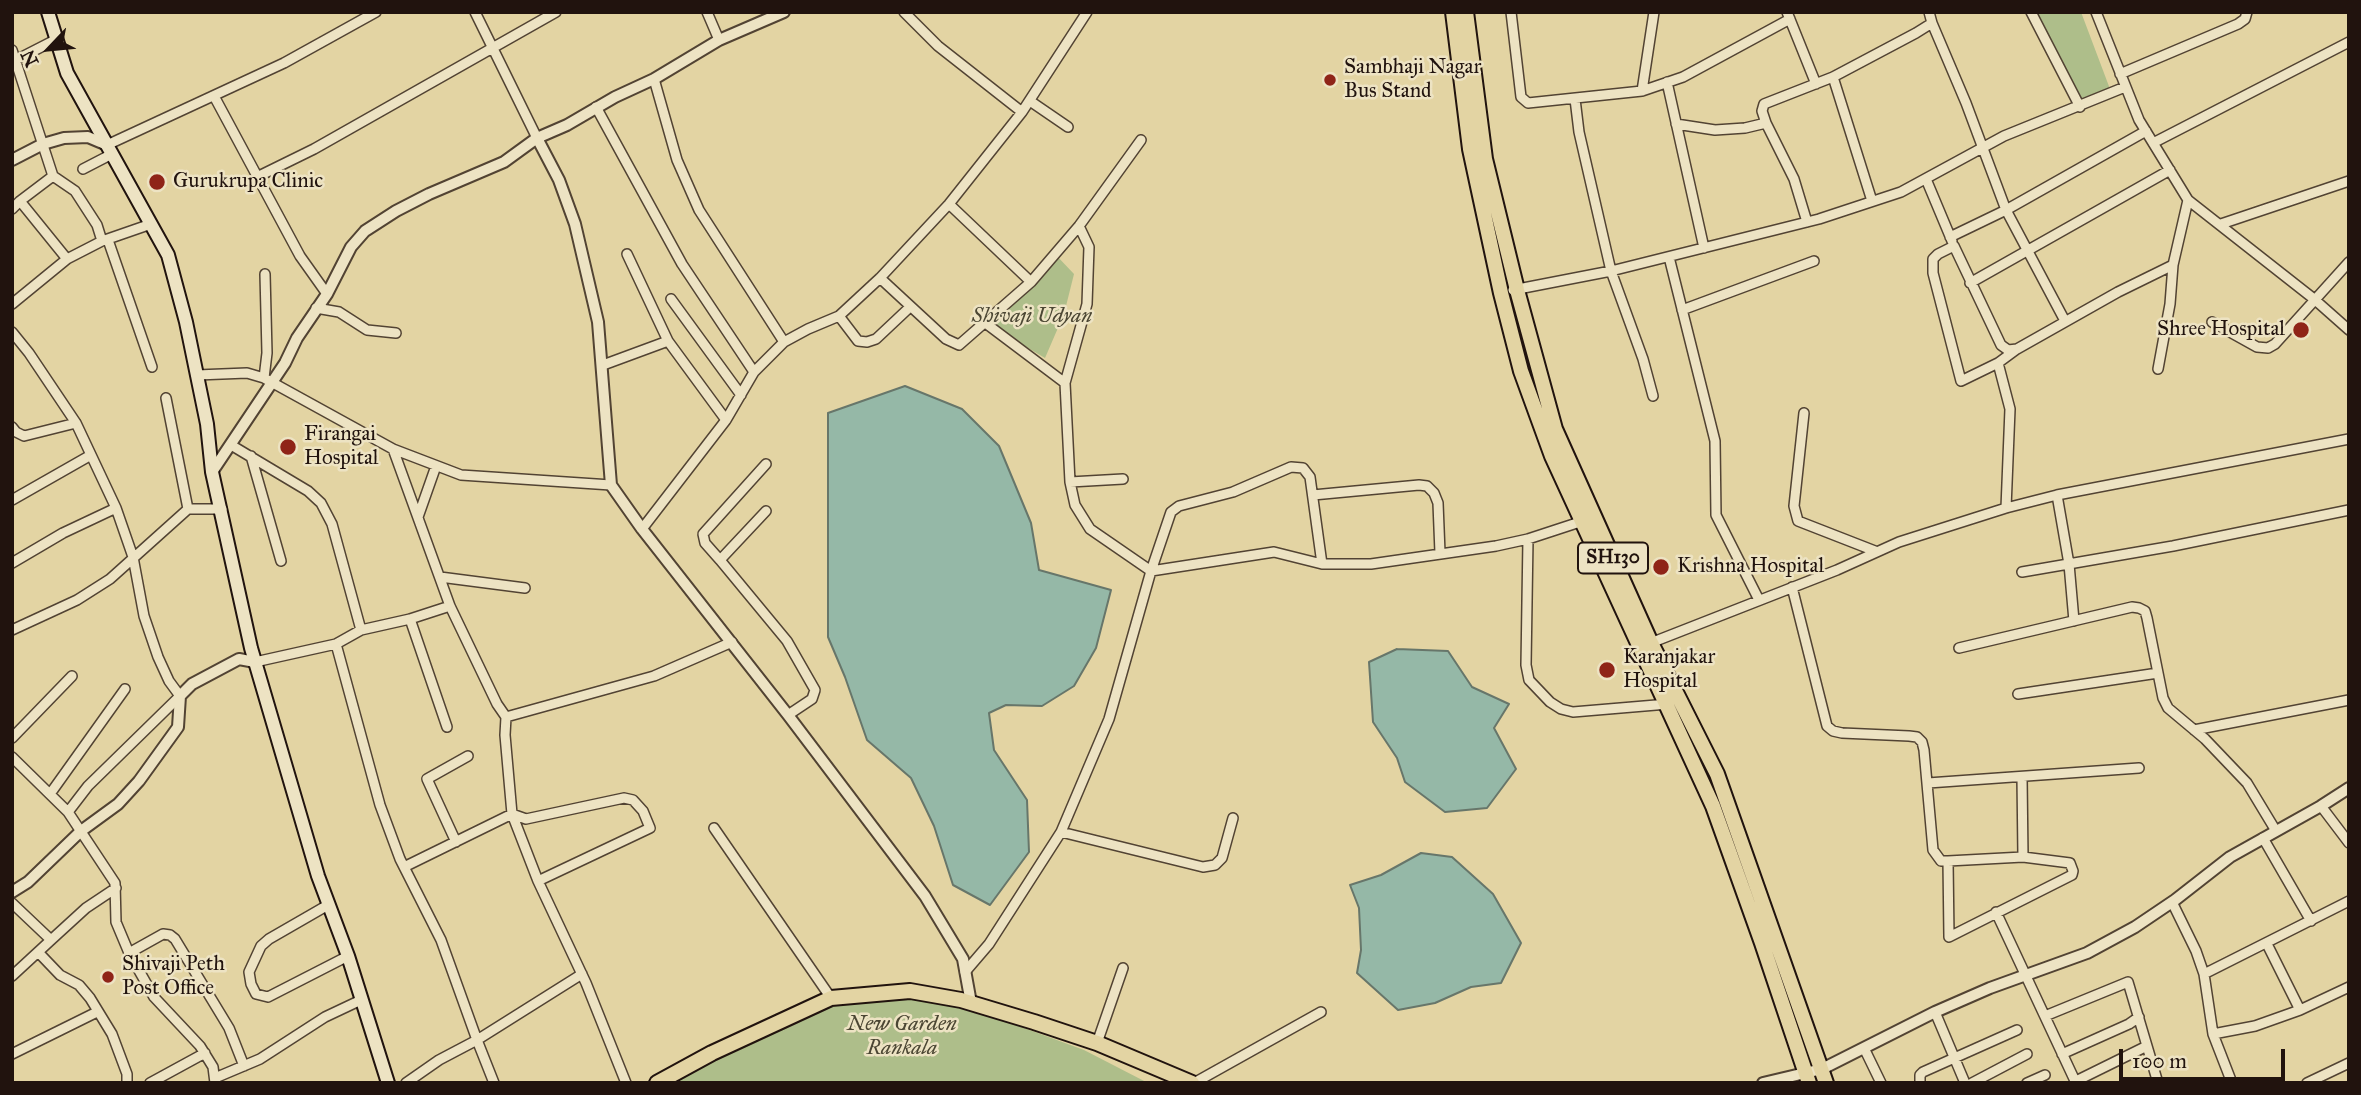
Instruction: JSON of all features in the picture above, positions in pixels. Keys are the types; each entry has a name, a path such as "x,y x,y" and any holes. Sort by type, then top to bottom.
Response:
{"main road":[{"path":"48,12 67,74 168,255 186,322 207,424 212,472 255,662 328,905 348,956 388,1083"},
{"name":"SH130","path":"1453,12 1470,149 1521,371 1552,456 1588,519 1593,548 1722,787 1824,1076"},
{"name":"SH130","path":"1466,12 1485,159 1555,429 1588,519 1645,645"},
{"path":"1645,645 1713,806 1808,1078"},
{"path":"657,1083 712,1053 831,998 909,991 971,1003 1097,1043 1193,1083"}],"street":[{"path":"83,169 109,150 284,63 376,12"},
{"path":"475,12 559,180 575,225 598,322 611,485 925,896 963,960 971,1003"},
{"path":"257,177 314,149 556,12"},
{"path":"707,12 719,40"},
{"path":"212,472 267,380 285,363 297,338 327,294 351,247 365,231 429,194 504,162 537,138 654,79 719,40 784,12"},
{"path":"904,12 938,46 1022,112"},
{"path":"642,529 726,420 754,372 785,342 839,316 880,278 949,204 1030,101 1087,12"},
{"path":"1511,12 1521,97 1528,103 1642,91 1683,77 1788,16 1816,84"},
{"path":"1642,91 1654,12"},
{"path":"1928,12 2006,210 2065,321"},
{"path":"2031,12 2080,107"},
{"path":"2096,12 2125,87 2146,131 2188,200 2314,299 2349,330"},
{"path":"2120,75 2238,24 2245,19 2247,12"},
{"path":"1807,222 1794,179 1766,123 1762,111 1764,104 1833,77 1932,23"},
{"path":"13,61 55,40"},
{"path":"2153,143 2349,42"},
{"path":"12,50 13,61 53,176 75,191 97,225 152,367"},
{"path":"1833,77 1872,201"},
{"path":"654,79 677,160 699,210 785,342"},
{"path":"1667,82 1704,248"},
{"path":"1501,293 1611,271 1807,222 1901,192 2004,136 2125,87"},
{"path":"214,96 300,256 327,294"},
{"path":"1575,99 1579,132 1611,271 1654,396"},
{"path":"1030,101 1068,127"},
{"path":"596,107 682,264 754,372"},
{"path":"1676,124 1715,130 1766,123"},
{"path":"2146,131 1952,242 1933,259 1931,266 1961,381 1998,363 2065,321 2174,265"},
{"path":"12,160 43,145 79,136 88,137 109,150"},
{"path":"880,278 946,339 959,345 1031,282 1079,226 1141,140"},
{"path":"1970,283 2170,170"},
{"path":"12,209 53,176"},
{"path":"1926,179 1970,283 2001,345 2008,350 2017,349"},
{"path":"2221,224 2349,181"},
{"path":"2158,369 2174,265 2188,200"},
{"path":"20,201 66,259"},
{"path":"949,204 1031,282"},
{"path":"12,304 66,259 151,224"},
{"path":"1079,226 1090,257 1087,304 1065,383 1070,482 1075,505 1090,529 1151,571 1274,552 1322,564 1371,564 1496,546 1528,539 1588,519"},
{"path":"626,254 668,341 726,420"},
{"path":"1668,257 1715,441 1716,515 1759,600"},
{"path":"1682,310 1814,261"},
{"path":"2213,322 2257,347 2268,348 2275,344 2349,262"},
{"path":"265,274 267,380"},
{"path":"671,299 741,395"},
{"path":"839,316 858,341 867,342 876,339 910,307"},
{"path":"316,308 339,312 367,330 396,333"},
{"path":"984,322 1065,383"},
{"path":"12,332 76,423 116,508 133,557 144,616 151,637 163,669 180,696 178,727 117,804 81,831 27,882 12,892"},
{"path":"603,365 668,341"},
{"path":"1998,363 2011,410 2006,508"},
{"path":"197,375 247,373 267,380 393,449 461,475 611,485"},
{"path":"166,398 188,509"},
{"path":"1804,413 1794,506 1798,521 1875,551"},
{"path":"12,427 24,436 76,423"},
{"path":"1645,645 1875,551 2006,508 2057,495 2349,439"},
{"path":"231,444 307,491 321,503 332,524 361,630"},
{"path":"393,449 450,606 497,704 506,717 505,735 512,814 538,881 582,974 626,1083"},
{"path":"12,500 91,455"},
{"path":"251,456 281,561"},
{"path":"766,464 703,534 705,543 787,641 815,690 813,699 788,715"},
{"path":"418,517 436,466"},
{"path":"965,972 989,944 1061,832 1109,719 1151,571 1171,512 1179,506 1220,496 1291,467 1303,468 1310,477 1322,564"},
{"path":"1070,482 1123,479"},
{"path":"1313,495 1427,486 1434,492 1438,503 1440,553"},
{"path":"2057,495 2069,564 2074,621"},
{"path":"12,563 63,533 116,508"},
{"path":"12,630 77,600 110,579 188,509 222,509"},
{"path":"2022,572 2173,546 2349,510"},
{"path":"720,560 766,512"},
{"path":"1528,539 1525,665 1529,680 1550,702 1573,712 1668,704"},
{"path":"440,577 526,588"},
{"path":"1792,587 1826,726 1833,732 1917,737 1924,750 1933,850 1941,861 2024,857 2070,863 2073,872 2066,879 1949,937 1948,861"},
{"path":"68,812 88,786 192,684 239,659 255,662 336,644 361,630 410,619 450,606"},
{"path":"1959,648 2132,607 2145,611 2163,698 2168,708 2247,783 2276,831"},
{"path":"410,619 447,727"},
{"path":"506,717 654,677 732,642"},
{"path":"336,644 380,805 404,867 441,940 494,1083"},
{"path":"2018,694 2158,673"},
{"path":"12,738 72,676"},
{"path":"50,794 125,689"},
{"path":"2194,730 2349,700"},
{"path":"456,842 427,779 468,756"},
{"path":"12,757 68,812 81,831 116,888 116,922 129,953 154,997 205,1053 213,1067 215,1080 289,1042 325,1017 361,1000"},
{"path":"1928,782 2138,768"},
{"path":"2022,777 2024,857"},
{"path":"1764,1083 1824,1076 1864,1048 1935,1012 2024,974 2087,953 2135,927 2230,857 2349,788"},
{"path":"404,867 512,814 526,819 624,798 633,800 643,811 650,828 538,881"},
{"path":"2321,806 2349,843"},
{"path":"1061,832 1203,867 1215,865 1222,858 1233,818"},
{"path":"714,828 831,998"},
{"path":"2263,838 2311,921"},
{"path":"12,976 86,908 116,888"},
{"path":"2204,974 2349,901"},
{"path":"12,902 51,940"},
{"path":"2172,902 2204,974 2213,1034 2232,1083"},
{"path":"328,905 261,946 248,972 251,984 256,994 268,997 348,956"},
{"path":"1996,912 2076,1082 2147,1046"},
{"path":"129,953 163,934 175,939 229,1028 244,1066"},
{"path":"2267,944 2300,1010"},
{"path":"38,952 61,975 79,985 112,1034 127,1074 127,1083"},
{"path":"1097,1043 1123,968"},
{"path":"407,1083 439,1060 477,1040 582,974"},
{"path":"2045,1016 2128,982 2147,1046 2154,1081"},
{"path":"2213,1034 2255,1026 2300,1010 2349,987"},
{"path":"12,1054 97,1012"},
{"path":"1193,1083 1321,1012"},
{"path":"1935,1012 1965,1083"},
{"path":"2063,1054 2139,1017"},
{"path":"2129,1024 2142,1033"},
{"path":"1920,1083 1920,1074 1923,1072 2017,1030"},
{"path":"1864,1048 1881,1083"},
{"path":"150,1083 205,1053"},
{"path":"1972,1083 2027,1054"},
{"path":"2307,1083 2349,1063"},
{"path":"2028,1083 2045,1075"}],"green space":[{"path":"2036,12 2081,12 2110,89 2081,102"},
{"name":"Shivaji Udyan","path":"1055,254 1074,274 1064,314 1045,358 984,322"},
{"name":"New Garden Rankala","path":"910,991 978,1011 1084,1050 1148,1083 657,1083 831,998"}],"shaded area":[{"path":"905,386 962,409 999,446 1031,523 1039,570 1111,590 1096,648 1074,686 1042,706 1006,705 989,713 994,750 1027,800 1029,852 990,905 953,885 934,826 911,778 867,740 828,637 828,413"},
{"path":"1397,649 1448,651 1472,687 1509,704 1494,728 1516,769 1487,808 1445,812 1405,782 1397,758 1373,722 1369,662"},
{"path":"1421,853 1452,857 1493,894 1521,943 1501,983 1471,987 1435,1003 1398,1010 1357,973 1361,950 1359,908 1350,885 1381,875"}],"place":[{"name":"Sambhaji Nagar Bus Stand","path":"1330,80"},
{"name":"Gurukrupa Clinic","path":"157,182"},
{"name":"Shree Hospital","path":"2301,330"},
{"name":"Firangai Hospital","path":"288,447"},
{"name":"Krishna Hospital","path":"1661,567"},
{"name":"Karanjakar Hospital","path":"1607,670"},
{"name":"Shivaji Peth Post Office","path":"108,977"}]}
